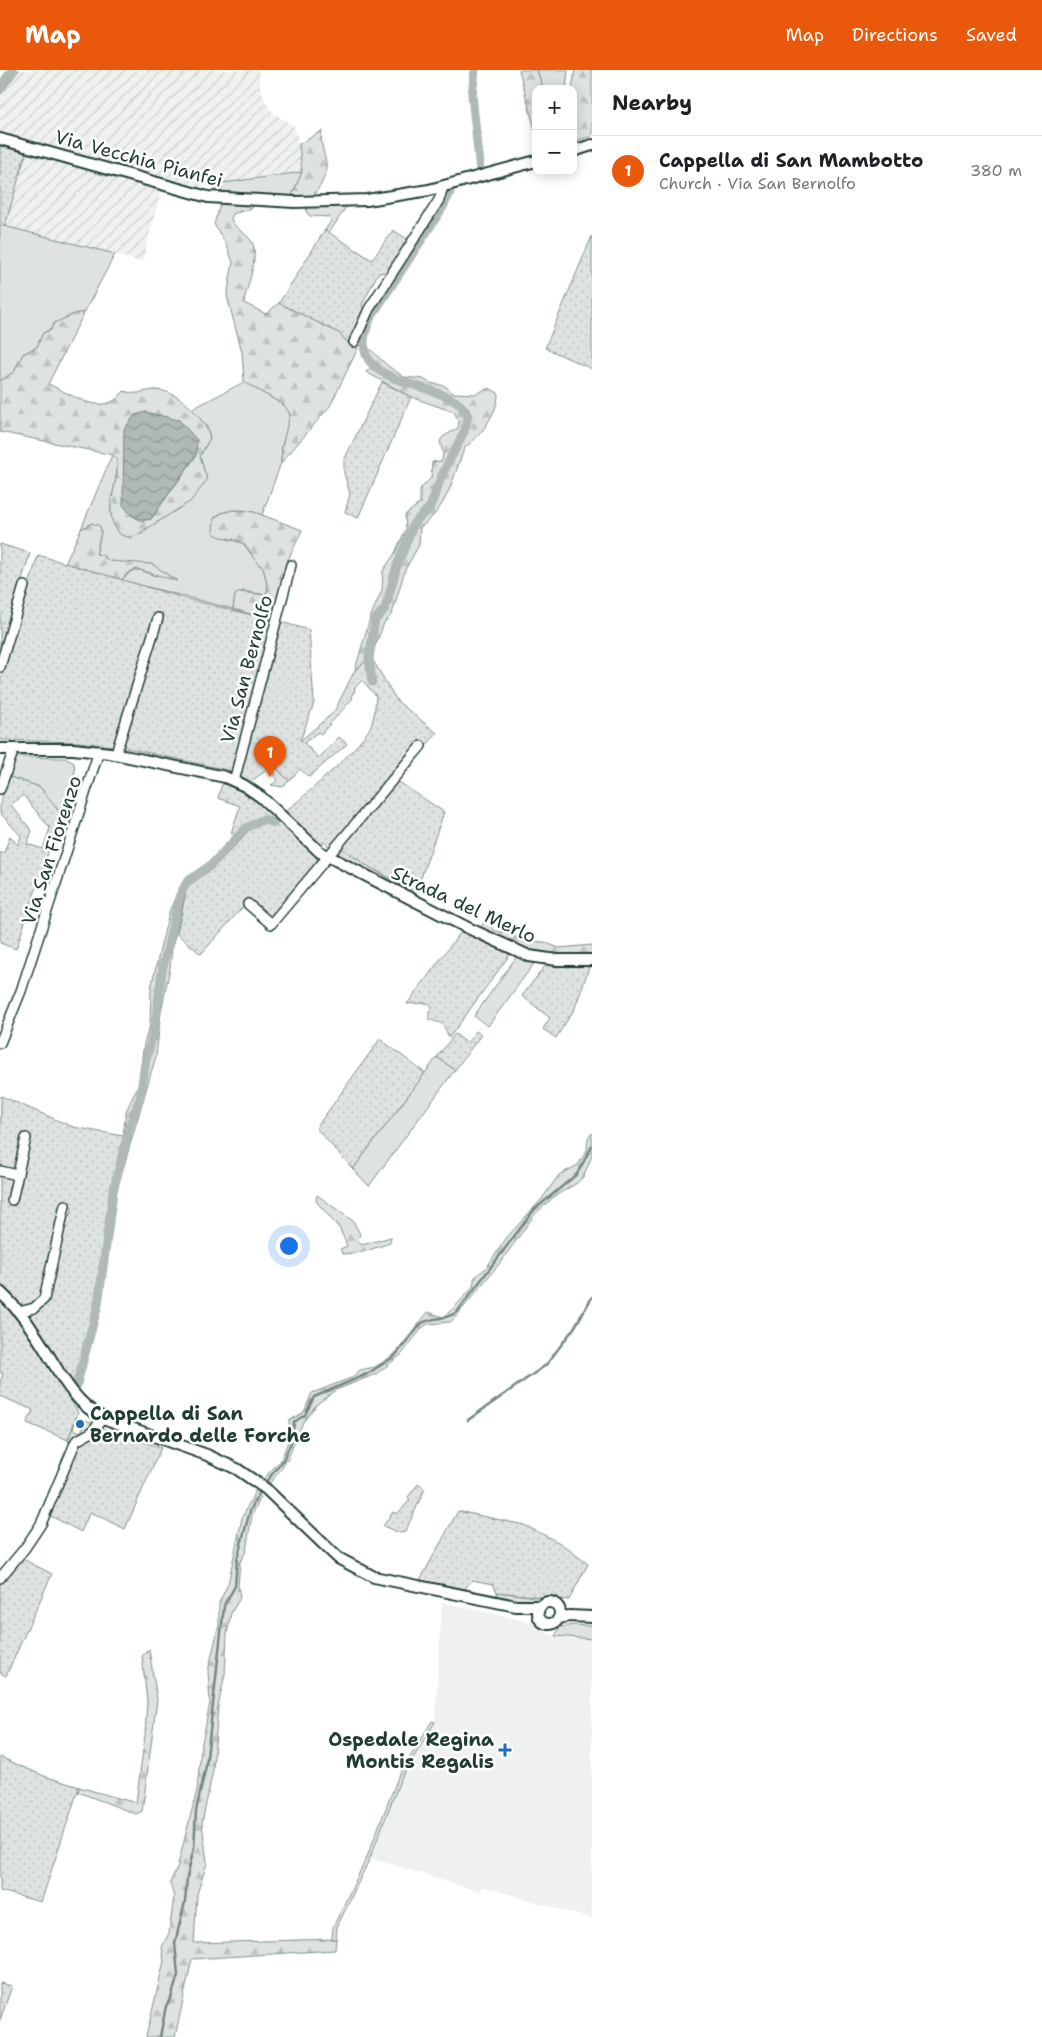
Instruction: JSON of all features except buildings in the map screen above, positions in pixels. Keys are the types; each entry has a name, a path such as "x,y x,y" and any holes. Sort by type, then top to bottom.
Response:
{"street":[{"name":"Via Vecchia Pianfei","path":"0,139 208,197 226,200 362,201 443,186 532,162"},
{"path":"577,150 592,145"},
{"path":"354,342 369,309 439,200 443,186"},
{"name":"Via San Bernolfo","path":"234,781 291,565"},
{"path":"0,667 24,586"},
{"path":"116,753 158,618"},
{"path":"248,904 272,924 421,746"},
{"path":"0,749 100,751 216,775 234,781 261,797 309,843 327,856"},
{"path":"0,789 14,749"},
{"name":"Via San Fiorenzo","path":"0,1043 23,987 100,751"},
{"name":"Strada del Merlo","path":"327,856 522,955 552,960 592,960"},
{"path":"12,1200 26,1138"},
{"path":"0,1171 18,1175"},
{"path":"19,1312 34,1308 44,1299 65,1206"},
{"path":"0,1292 36,1334 73,1394 83,1404 103,1418 207,1454 237,1469 262,1487 331,1552 363,1572 386,1581 516,1606 541,1606 550,1602 554,1603 560,1614"},
{"path":"0,1578 25,1548 41,1524 76,1441 95,1430 103,1418"},
{"path":"516,1606 550,1624 560,1614"},
{"path":"539,1617 541,1606"},
{"path":"560,1614 592,1617"}],"shaded area":[{"path":"19,70 259,70 259,83 265,101 273,113 294,126 299,144 302,172 201,187 0,133 0,95"},
{"path":"7,144 162,188 142,262 0,225"},
{"name":"Ospedale Regina Montis Regalis","path":"442,1602 534,1623 541,1630 555,1637 592,1640 592,1919 482,1886 480,1892 370,1858 401,1778 435,1722"}],"green space":[{"path":"9,70 19,70 0,95 0,82"},
{"path":"519,70 537,70 542,85 532,85 532,119"},
{"path":"537,70 568,70 566,85 542,85"},
{"path":"575,70 592,70 592,136 577,141 577,85 573,85"},
{"path":"322,131 326,164 325,176 316,192 308,200 290,200 302,172 299,144"},
{"path":"0,143 27,149 5,226 0,225"},
{"path":"302,172 290,200 214,195 216,184"},
{"path":"221,202 255,204 252,208 233,214 231,219 235,226 250,239 254,248 254,263 244,303 266,314 279,303 339,333 349,344 358,348 330,406 281,463 282,446 290,414 284,405 244,382 242,352 227,296 233,262 226,244 214,224"},
{"path":"348,204 329,233 325,230 331,221 330,217 310,216 307,213 306,205"},
{"path":"0,225 115,254 84,313 67,317 43,333 37,347 23,354 14,372 0,381"},
{"path":"325,230 372,260 393,230 410,241 389,272 378,273 362,305 365,312 349,344 339,333 279,303"},
{"path":"592,236 592,369 545,348"},
{"path":"77,313 84,313 48,384 77,398 97,404 107,404 124,391 137,393 154,390 172,394 181,399 196,413 210,438 200,456 207,480 191,501 132,538 121,535 112,517 112,498 117,469 117,459 113,455 0,432 0,381 14,372 23,354 37,347 43,333 51,330 54,323","holes":["196,456 151,519 141,521 130,514"]},
{"path":"369,348 388,366 404,377 423,379 430,383 445,386 453,393 475,394 489,388 498,393 492,416 476,438 465,447 443,501 437,511 420,527 419,545 405,570 392,614 384,623 371,657 355,670 370,618 382,590 383,571 395,553 406,529 405,515 420,503 420,489 431,478 432,462 442,461 443,453 440,441 458,428 459,421 454,412 411,397 366,372 373,366 365,355"},
{"path":"244,382 284,405 289,411 290,418 282,446 281,463 262,515 250,511 237,510 219,514 214,518 227,539 243,543 259,565 263,567 268,588 266,595 243,591 235,595 233,609 121,580 133,570 141,570 155,576 166,572 109,561 102,555 96,554 101,532 92,523 81,529 112,455 117,459 111,508 115,526 121,535 142,534 149,526 157,523 207,480 200,456 210,438 207,427 192,409"},
{"path":"382,382 411,397 358,518 345,512 350,494 344,473 344,460"},
{"path":"233,510 254,512 302,530 287,562 272,620 233,609 235,595 239,592 266,595 268,588 263,567 256,562 248,549 238,541 220,537 213,532 214,518 222,513"},
{"path":"92,523 100,526 101,532 96,554 102,555 109,561 152,564 177,581 137,569 129,572 121,580 65,564 81,529"},
{"path":"0,544 30,553 0,651"},
{"path":"38,555 191,600 272,620 232,771 122,747 163,615 155,612 113,746 78,742 0,740 0,683"},
{"path":"281,622 309,630 314,703 300,741 334,712 355,670 371,657 397,701 437,733 425,747 419,743 330,847 324,842 320,847 290,821 285,812 359,744 372,723 376,696 362,680 354,689 355,691 351,696 353,698 321,734 318,732 304,743 319,758 339,737 347,744 309,777 300,769 289,781 274,765 247,784 239,780"},
{"path":"16,757 65,758 74,763 75,771 61,814 40,787 10,777"},
{"path":"274,765 289,781 283,787 271,785 277,781 270,767"},
{"path":"10,777 40,787 61,814 16,949 0,943 0,853 4,853 10,836 18,845 21,836 0,813 0,803","holes":["23,795 50,828 43,849 27,844 32,831 11,805"]},
{"path":"396,780 444,812 416,892 366,865 340,847"},
{"path":"223,781 248,793 313,852 318,862 271,920 248,901 201,954 177,934 187,887 215,866 243,838 231,833 240,806 218,798"},
{"path":"340,847 465,924 341,858 337,852"},
{"path":"187,887 172,948 161,1012 156,1056 116,1193 126,1111 138,1086 144,1043 150,1025 151,988 170,909 176,897"},
{"path":"487,916 493,930 514,935 520,941 544,942 559,948 592,945 592,957 540,956 479,931"},
{"path":"463,929 511,953 449,1038 442,1024 429,1019 429,1012 433,1007 428,1003 407,1004"},
{"path":"517,956 536,961 488,1026 474,1016"},
{"path":"548,962 591,962 575,1008 556,1038 543,1029 550,1018 522,996"},
{"path":"476,1031 481,1035 455,1070 437,1057 455,1034 467,1043"},
{"path":"380,1039 425,1073 353,1169 316,1128"},
{"path":"437,1057 455,1070 369,1186 353,1169"},
{"path":"1,1096 73,1127 123,1136 100,1307 77,1392 26,1313 39,1309 48,1299 65,1219 71,1214 72,1207 62,1205 44,1291 37,1302 22,1308 0,1285 0,1175 13,1178 7,1204 15,1206 29,1136 22,1135 14,1170 0,1167"},
{"path":"592,1133 592,1156 583,1177 577,1183 555,1196 535,1214 503,1259 455,1318 450,1322 428,1324 423,1327 401,1355 376,1374 336,1390 317,1404 303,1422 286,1463 268,1485 262,1480 281,1460 290,1436 289,1421 304,1412 312,1393 351,1378 360,1370 375,1367 395,1354 428,1312 443,1317 459,1303 473,1285 474,1278 487,1267 507,1237 541,1200 559,1175 578,1165 587,1150 588,1138"},
{"path":"317,1195 353,1221 360,1234 357,1241 362,1245 391,1237 390,1243 363,1252 343,1254 340,1249 347,1246 340,1229 316,1201"},
{"path":"0,1300 28,1334 78,1412 68,1440 27,1423 33,1410 0,1396 0,1382 3,1374 0,1372"},
{"path":"77,1416 73,1429 81,1432 86,1420 94,1424 69,1443 68,1440"},
{"path":"103,1428 161,1448 125,1529 90,1512 81,1532 49,1515 77,1445 90,1437 98,1439"},
{"path":"418,1484 425,1489 405,1532 400,1533 383,1526 393,1512 397,1514 410,1500 408,1497"},
{"path":"255,1491 261,1497 252,1515 246,1551 240,1562 238,1586 240,1598 231,1613 227,1634 225,1674 218,1706 213,1770 202,1823 207,1863 197,1894 194,1943 336,1939 335,1950 192,1959 175,2037 146,2037 164,1961 162,1947 169,1933 174,1897 170,1883 178,1865 197,1790 201,1748 210,1703 208,1671 219,1625 219,1603 228,1584 242,1518"},
{"path":"458,1511 524,1525 560,1543 588,1564 569,1600 497,1592 493,1584 472,1580 465,1589 419,1582"},
{"path":"21,1558 52,1574 6,1676 0,1673 0,1584"},
{"path":"497,1592 545,1598 530,1602 497,1598"},
{"path":"574,1625 592,1626 592,1639 555,1636 560,1627"},
{"path":"149,1649 157,1700 142,1811 136,1814 78,1792 79,1787 136,1803 145,1735 147,1701 142,1656"},
{"path":"432,1721 435,1722 401,1778 370,1858 337,1927 336,1939 332,1939 333,1927 367,1857 398,1777"},
{"path":"0,1757 44,1776 79,1787 41,1902 0,1891"},
{"path":"0,1983 12,1986 0,2020"}],"water":[{"path":"146,412 179,420 197,440 196,455 151,519 135,517 123,505 124,429 135,415"}],"waterway":[{"path":"0,88 12,70"},
{"path":"475,70 472,95 480,170"},
{"path":"372,682 369,658 375,620 385,609 397,566 414,523 430,507 442,475 464,432 468,416 458,403 441,394 381,372 368,360 364,342 371,317 443,207 450,193"},
{"path":"76,1387 98,1305 113,1192 130,1124 140,1098 146,1060 155,1026 162,971 179,897 187,882 211,865 246,828 264,819 274,823"},
{"path":"264,1484 283,1461 292,1440 294,1422 305,1415 314,1397 367,1374 394,1357 422,1323 448,1317 457,1312 534,1210 577,1174 592,1146"},
{"path":"468,1420 546,1365 574,1328 592,1297"},
{"path":"160,2037 166,2006 171,1998 178,1975 175,1943 185,1902 187,1877 194,1848 196,1811 206,1766 224,1606 235,1586 237,1559 250,1511 261,1489"}],"place":[{"name":"Cappella di San Mambotto","path":"270,777"},
{"name":"Cappella di San Bernardo delle Forche","path":"80,1424"},
{"name":"Ospedale Regina Montis Regalis","path":"505,1750"}]}
